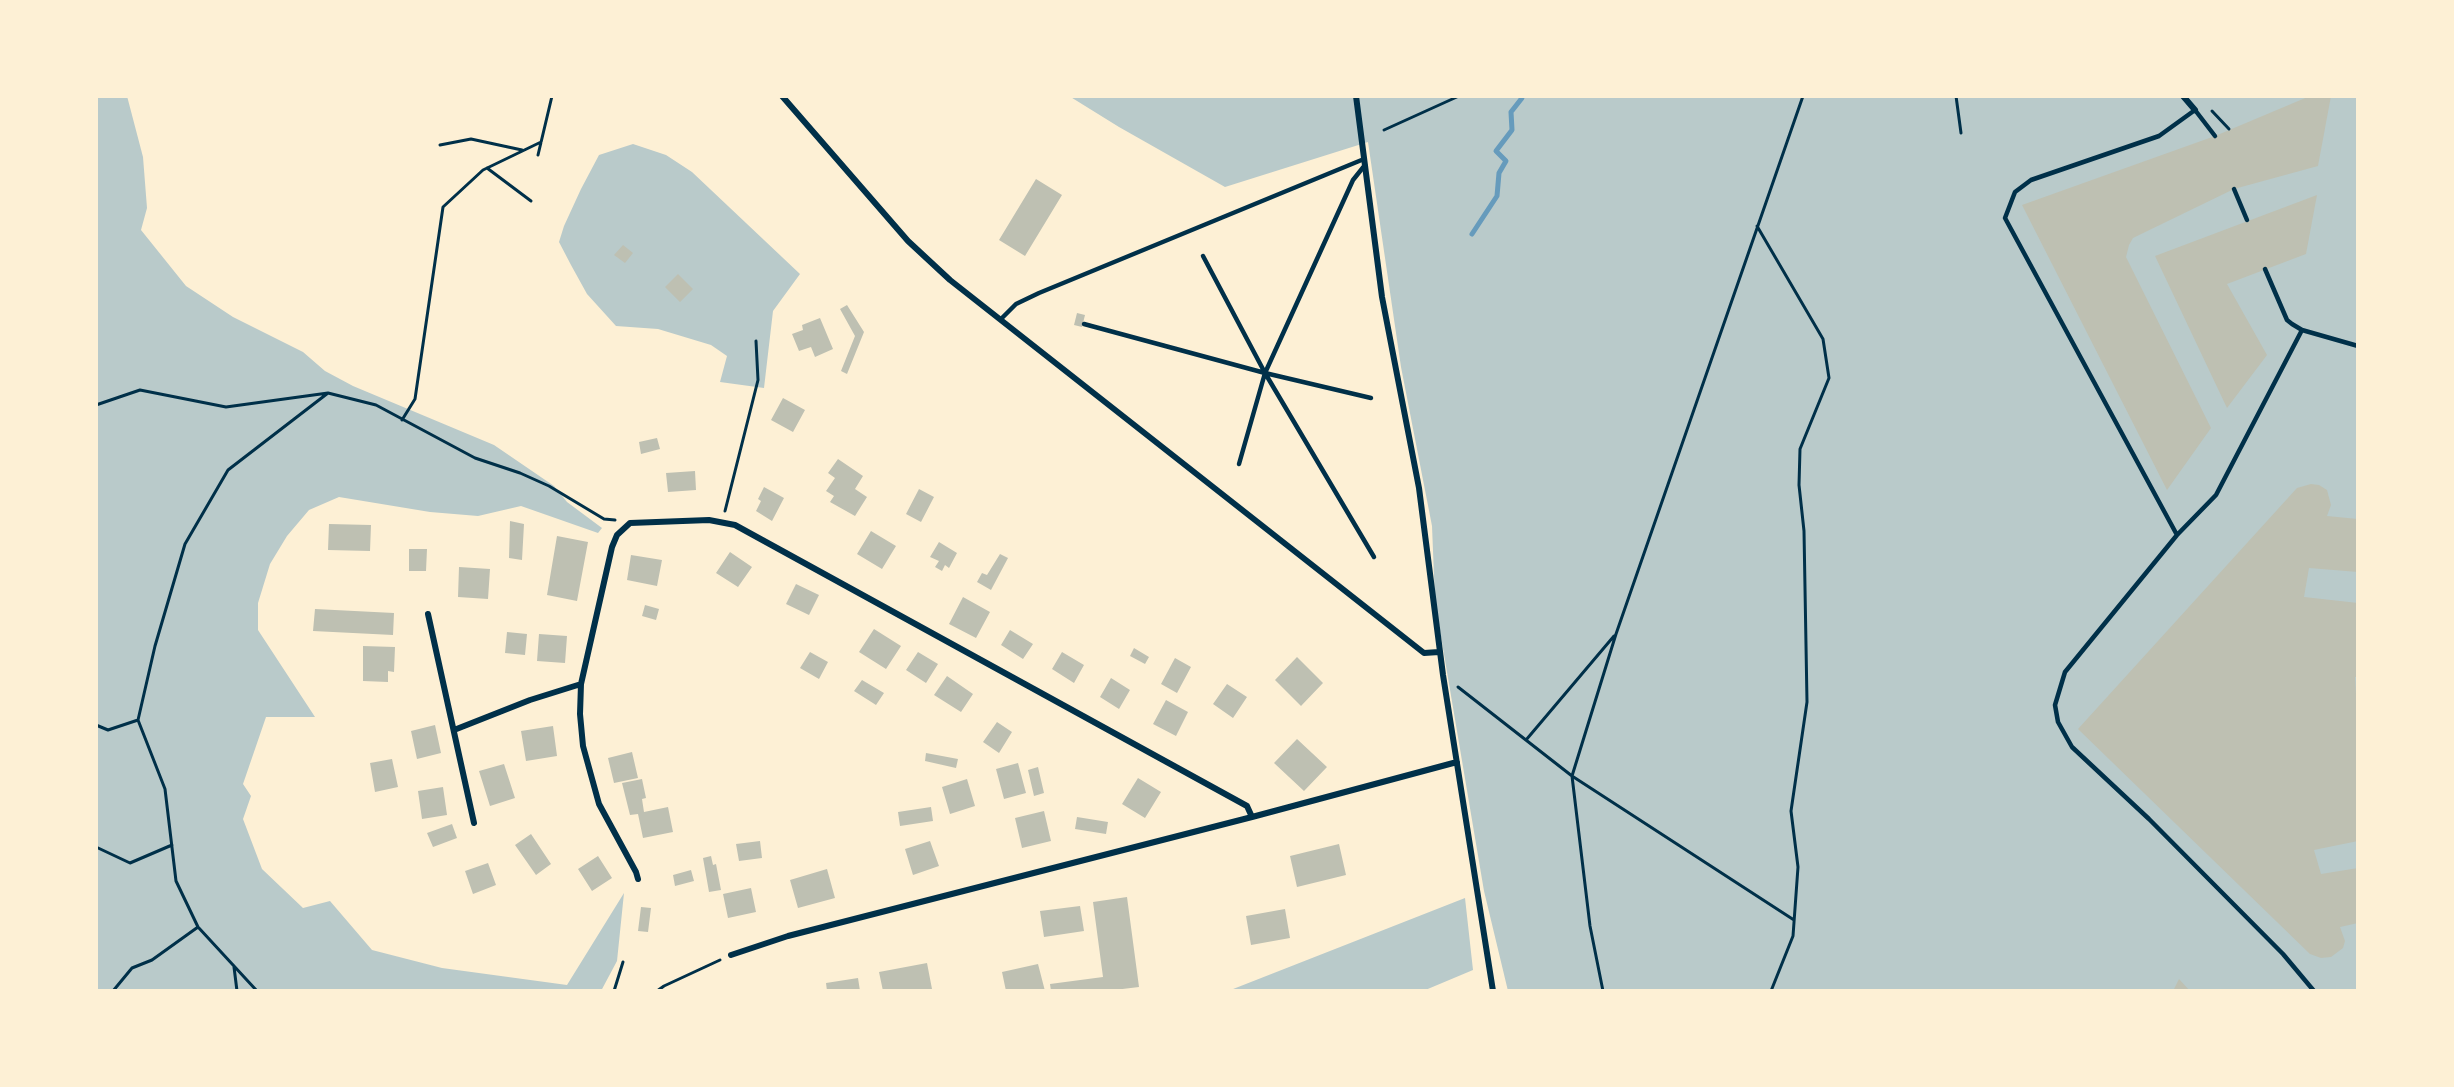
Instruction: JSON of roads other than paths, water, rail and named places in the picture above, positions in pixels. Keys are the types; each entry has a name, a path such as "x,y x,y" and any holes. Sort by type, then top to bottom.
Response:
{"street":[{"path":"782,96 908,241 950,280 1424,653 1439,652"},
{"path":"1356,96 1382,297 1419,488 1439,652 1493,991"},
{"path":"2183,96 2195,110"},
{"path":"638,879 599,804 590,776 582,735 581,684 612,547 616,535 630,523 709,520 735,525 1247,806 1252,817"},
{"path":"428,614 474,823"},
{"path":"454,730 530,700 581,684"},
{"path":"730,955 788,936 1457,762"}],"lane":[{"path":"2177,535 2005,218 2015,192 2031,180 2159,136 2195,110 2215,136"},
{"path":"1001,319 1016,304 1039,293 1364,162"},
{"path":"1239,464 1265,373 1353,180 1364,162"},
{"path":"2234,189 2247,220"},
{"path":"1203,256 1265,373 1374,557"},
{"path":"2265,269 2287,320 2302,330 2358,346"},
{"path":"1084,324 1265,373 1371,398"},
{"path":"2302,330 2216,495 2177,535 2065,672 2055,705 2058,722 2072,747 2158,828 2283,954 2314,991"}],"waterway":[{"path":"1472,234 1497,196 1499,173 1506,161 1496,151 1512,130 1511,112 1522,98 1520,96"}]}
